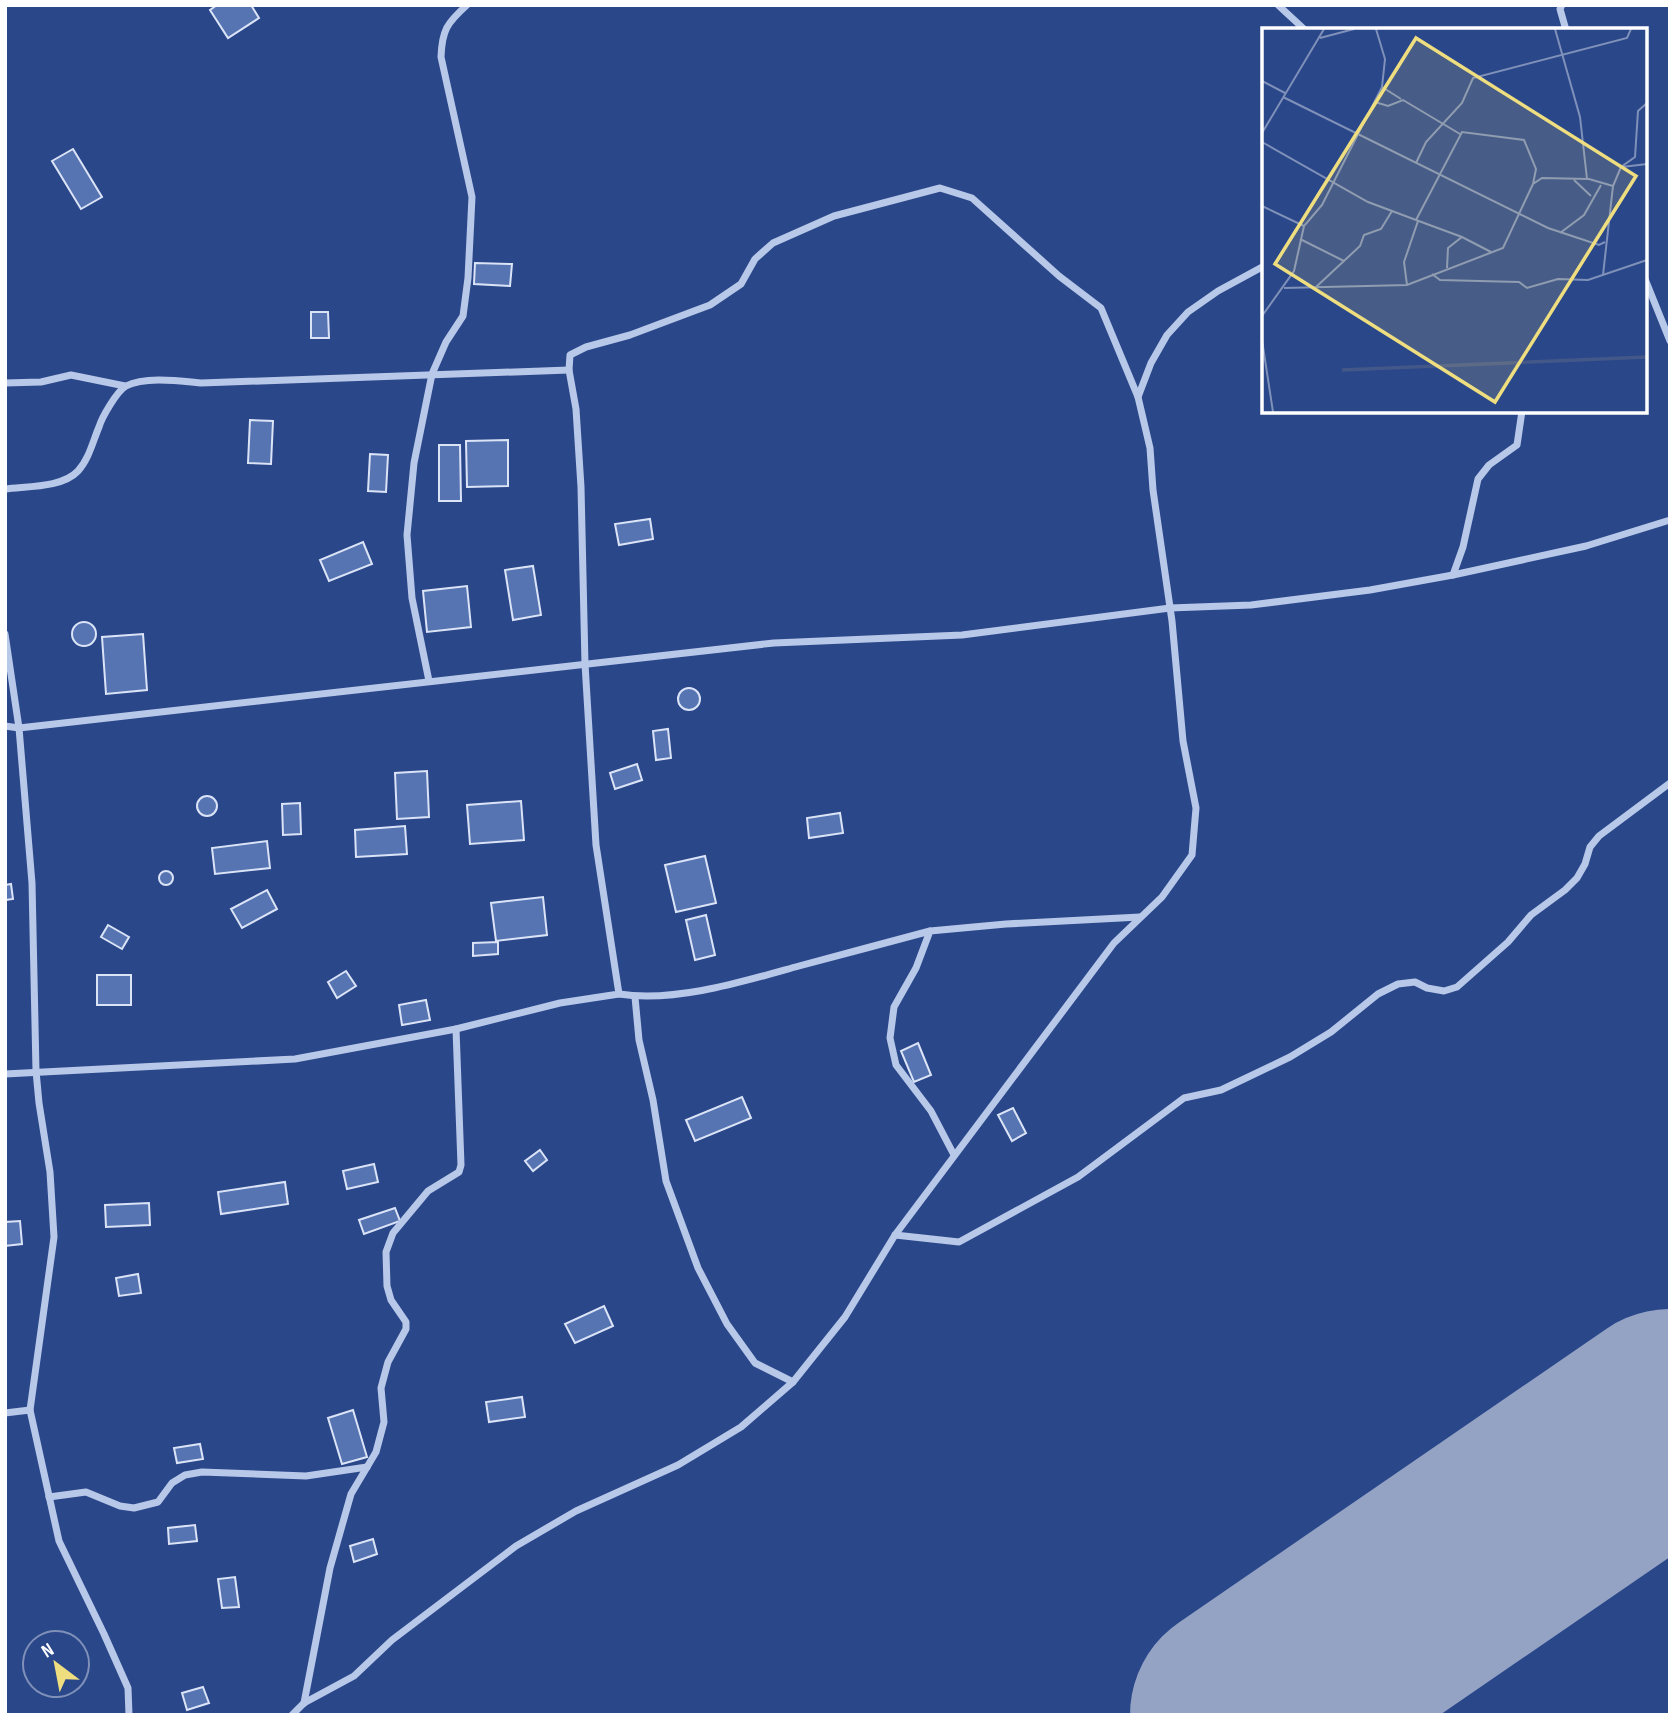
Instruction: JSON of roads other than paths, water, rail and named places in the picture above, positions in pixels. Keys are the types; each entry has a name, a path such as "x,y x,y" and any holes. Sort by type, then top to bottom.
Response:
{"street":[{"path":"429,681 412,598 407,535 414,463 432,374 446,342 463,316 468,278 472,197 440,57 441,40 447,24 467,5"},
{"path":"1278,5 1303,28"},
{"path":"1562,6 1566,28"},
{"path":"292,1715 304,1703 354,1676 392,1640 516,1546 576,1511 678,1465 741,1427 793,1382 845,1317 895,1235 1114,943 1161,897 1192,855 1196,808 1183,741 1150,448 1138,397 1101,308 1059,276 972,198 940,188 834,216 773,243 755,259 741,284 710,306 630,335 586,347 570,355 569,370 576,409 581,487 585,664 596,845 619,994"},
{"path":"1138,397 1151,363 1167,335 1188,312 1217,291 1262,267"},
{"path":"1647,284 1670,341"},
{"path":"5,383 41,382 71,374 125,387 162,379 201,383 569,370"},
{"path":"5,489 54,483 78,471 100,423 125,387"},
{"path":"1453,575 1463,547 1478,478 1489,465 1517,445 1522,413"},
{"path":"5,726 19,728 774,643 962,635 1170,608 1251,605 1370,590 1453,575 1586,546 1670,520"},
{"path":"5,634 19,728 32,883 36,1071 50,1172 54,1237 30,1410 59,1541 128,1688 129,1715"},
{"path":"895,1235 959,1242 1078,1177 1184,1098 1221,1090 1290,1057 1331,1032 1378,994 1398,984 1415,982 1427,988 1444,991 1457,987 1507,942 1531,915 1577,878 1590,847 1599,836 1670,783"},
{"path":"5,1074 295,1059 456,1029 560,1003 619,994 635,997 662,995 747,982 930,932 1006,924 1140,917"},
{"path":"930,932 916,968 894,1007 890,1038 897,1065 931,1111 954,1155"},
{"path":"635,997 639,1040 666,1181 698,1268 727,1324 755,1363 793,1382"},
{"path":"304,1703 330,1568 351,1494 376,1452 384,1422 382,1388 388,1362 406,1325 391,1300 387,1286 386,1252 393,1233 420,1200 428,1191 459,1171 461,1165 456,1029"},
{"path":"5,1413 30,1410"},
{"path":"49,1497 86,1492 120,1506 134,1508 158,1502 172,1483 185,1475 202,1472 306,1476 367,1467"}]}
